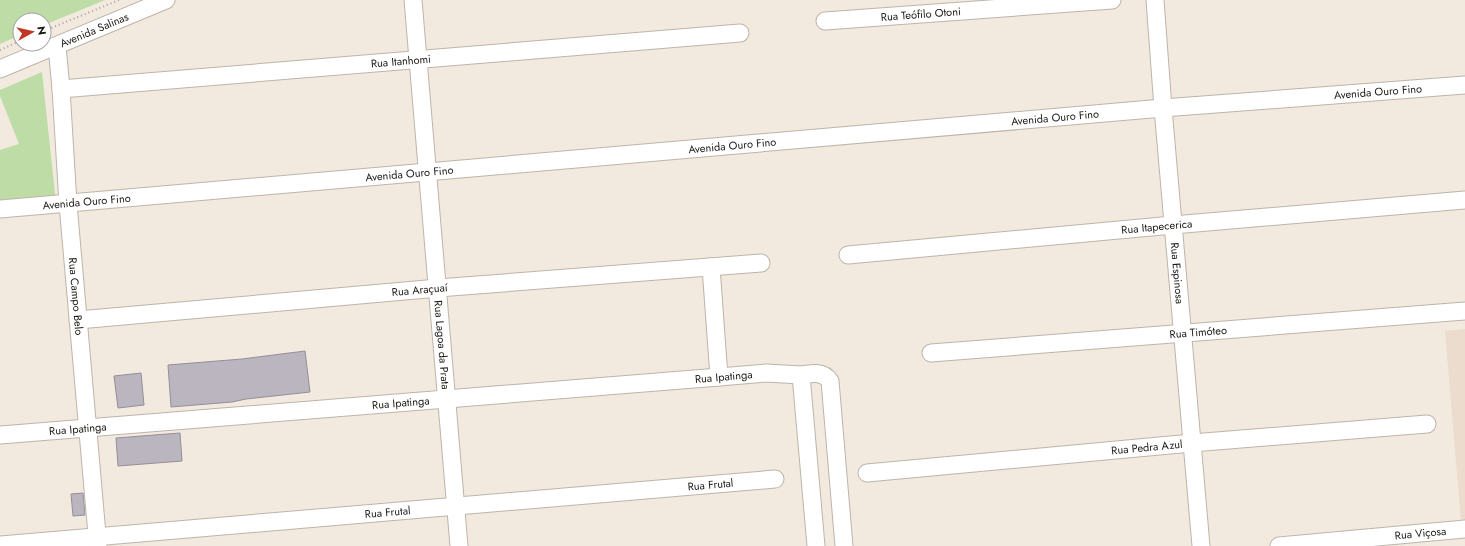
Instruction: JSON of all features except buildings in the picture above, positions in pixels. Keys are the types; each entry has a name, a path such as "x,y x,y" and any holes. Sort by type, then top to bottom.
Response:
{"street":[{"name":"Avenida Salinas","path":"0,69 166,0"},
{"name":"Rua Lagoa da Prata","path":"413,0 459,546"},
{"name":"Rua Teófilo Otoni","path":"826,21 1112,0"},
{"name":"Rua Espinosa","path":"1155,0 1201,546"},
{"name":"Rua Itanhomi","path":"61,89 740,33"},
{"name":"Rua Campo Belo","path":"57,46 68,204 98,542"},
{"name":"Avenida Ouro Fino","path":"0,209 1163,108 1465,85"},
{"name":"Rua Itapecerica","path":"848,255 1465,200"},
{"name":"Rua Araçuaí","path":"78,320 438,288 761,263"},
{"path":"711,267 719,377"},
{"name":"Rua Timóteo","path":"931,353 1465,310"},
{"name":"Rua Ipatinga","path":"0,435 766,373 801,375 821,373 830,381 844,546"},
{"path":"801,375 816,546"},
{"name":"Rua Pedra Azul","path":"867,473 1192,443 1427,424"},
{"name":"Rua Frutal","path":"0,545 98,542 456,505 775,479"},
{"name":"Rua Viçosa","path":"1279,546 1465,529"}],"path":[{"path":"52,28 120,0"},
{"path":"0,50 12,45"}],"shaded area":[{"path":"1465,329 1465,521 1461,521 1445,331"}],"green space":[{"path":"0,0 105,0 52,22 52,12 12,12 12,39 0,44"},
{"path":"42,72 56,203 0,208 0,150 19,144 0,96 0,90"}]}
